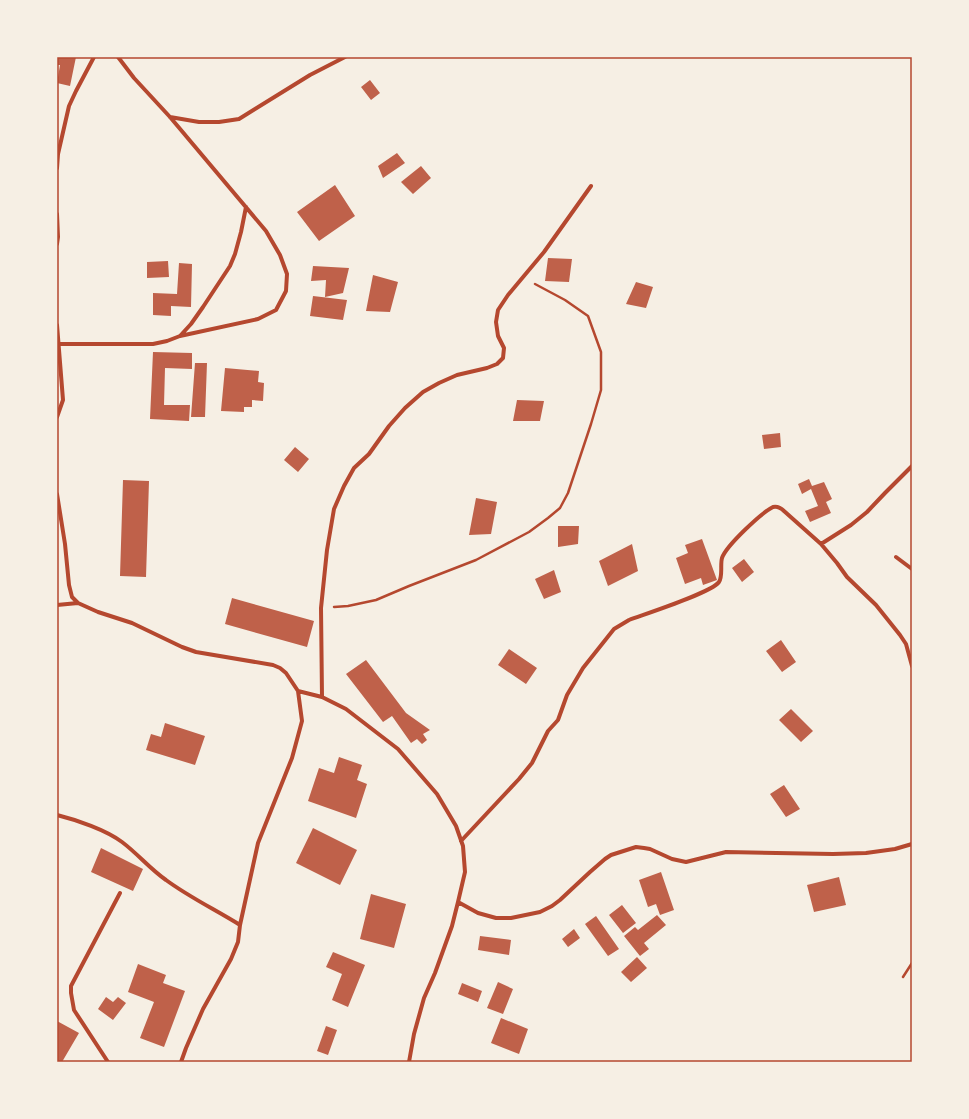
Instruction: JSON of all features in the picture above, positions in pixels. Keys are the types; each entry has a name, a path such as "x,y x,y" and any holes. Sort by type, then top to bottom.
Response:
{"street":[{"path":"57,168 58,154 69,106 94,57"},
{"path":"59,344 153,344 166,342 180,336 258,319 276,310 286,291 287,274 280,255 266,231 170,117 134,78 118,57"},
{"path":"170,117 199,122 219,122 239,119 310,75 345,57"},
{"path":"322,697 321,608 327,550 334,509 344,486 354,468 369,454 389,426 424,392 457,375 487,368 497,364 503,358 504,348 498,336 496,322 498,310 508,295 544,252 591,186"},
{"path":"180,336 191,324 230,266 241,232 246,207"},
{"path":"57,214 57,244"},
{"path":"57,325 63,400 57,417"},
{"path":"821,544 851,526 867,512 912,466"},
{"path":"57,494 65,544 69,585 72,597 78,603 98,612 132,623 182,647 196,652 273,664 286,673 298,691 302,721 292,758 258,843 240,924 238,942 231,959 203,1009 181,1062"},
{"path":"461,841 520,779 532,763 548,731 558,720 567,695 583,668 614,629 619,625 635,618 701,593 717,584 720,578 722,558 728,547 740,534 773,507 780,507 821,544 847,577 876,605 906,644 912,666"},
{"path":"896,557 912,569"},
{"path":"57,605 78,603"},
{"path":"298,691 322,697 346,709 398,750 436,794 456,826 463,846 465,872 458,902 435,973 424,998 414,1034 409,1062"},
{"path":"57,815 113,836 168,882 240,924"},
{"path":"458,902 478,913 496,918 511,918 540,912 560,900 606,859 612,855 636,847 650,849 672,859 686,862 726,852 833,854 866,853 895,849 912,844"},
{"path":"108,1062 74,1010 71,986 120,893"}],"path":[{"path":"321,608 348,606 376,600 476,560 530,532 560,508 568,492 601,390 601,352 588,316 565,300 522,278"},
{"path":"903,977 912,963"}],"building":[{"path":"57,57 76,57 70,86 57,83 60,65 57,65"},
{"path":"370,80 380,93 371,100 361,87"},
{"path":"397,153 405,163 383,178 378,166"},
{"path":"421,166 431,178 413,194 401,182"},
{"path":"335,185 355,216 319,241 297,212"},
{"path":"548,258 572,259 569,282 545,281"},
{"path":"168,261 169,277 147,278 147,262"},
{"path":"179,263 192,264 191,307 171,306 171,316 153,315 153,293 177,294"},
{"path":"313,266 349,268 343,293 325,297 326,280 311,281"},
{"path":"373,275 398,282 390,312 366,311"},
{"path":"636,282 653,287 646,308 626,304"},
{"path":"313,296 347,300 343,320 310,316"},
{"path":"153,352 192,353 192,369 165,368 164,405 190,405 189,421 150,419"},
{"path":"195,363 207,363 205,417 191,417"},
{"path":"225,368 259,371 258,382 264,383 263,401 252,400 252,407 244,407 244,412 221,411"},
{"path":"517,400 544,401 540,421 513,421"},
{"path":"780,433 781,447 764,449 762,435"},
{"path":"295,447 309,459 298,472 284,460"},
{"path":"809,479 812,486 824,482 832,499 826,502 831,513 810,522 805,511 818,506 811,489 802,494 798,484"},
{"path":"123,480 149,481 146,577 120,576"},
{"path":"476,498 497,502 491,534 469,535"},
{"path":"558,526 579,526 578,544 558,547"},
{"path":"702,539 717,580 703,585 701,578 685,584 676,558 688,553 685,545"},
{"path":"632,544 638,571 608,586 599,561"},
{"path":"744,559 754,572 742,582 732,568"},
{"path":"554,570 561,592 544,599 535,579"},
{"path":"232,598 314,621 307,647 225,624"},
{"path":"781,640 796,662 782,672 766,651"},
{"path":"509,649 537,668 526,684 498,665"},
{"path":"366,660 406,713 430,730 423,734 427,740 422,744 417,739 411,743 392,716 383,722 346,674"},
{"path":"791,709 813,731 801,742 779,720"},
{"path":"165,723 205,736 195,765 146,750 151,734 161,737"},
{"path":"339,757 362,765 357,780 367,784 356,818 308,801 319,768 334,773"},
{"path":"784,785 800,809 786,817 770,794"},
{"path":"313,828 357,850 340,885 296,863"},
{"path":"101,848 143,869 133,891 91,872"},
{"path":"661,872 674,910 660,915 656,904 648,907 639,880"},
{"path":"839,877 846,905 814,912 807,885"},
{"path":"371,894 406,904 394,948 360,939"},
{"path":"622,905 636,923 623,933 609,915"},
{"path":"657,915 666,925 644,943 649,949 640,956 624,936 635,927 638,930"},
{"path":"596,916 619,949 608,956 585,924"},
{"path":"574,929 580,938 568,947 562,939"},
{"path":"480,936 511,940 509,955 478,950"},
{"path":"333,952 365,965 348,1007 332,1000 342,974 326,967"},
{"path":"637,957 647,968 631,982 621,972"},
{"path":"138,964 166,975 163,983 185,991 164,1047 140,1038 154,1002 128,992"},
{"path":"498,982 513,989 503,1014 487,1008"},
{"path":"462,983 482,991 478,1002 458,994"},
{"path":"106,997 113,1002 118,997 126,1003 113,1020 98,1009"},
{"path":"501,1018 528,1029 519,1054 491,1043"},
{"path":"57,1021 79,1033 62,1062 57,1062"},
{"path":"326,1026 337,1030 328,1055 317,1051"}]}
